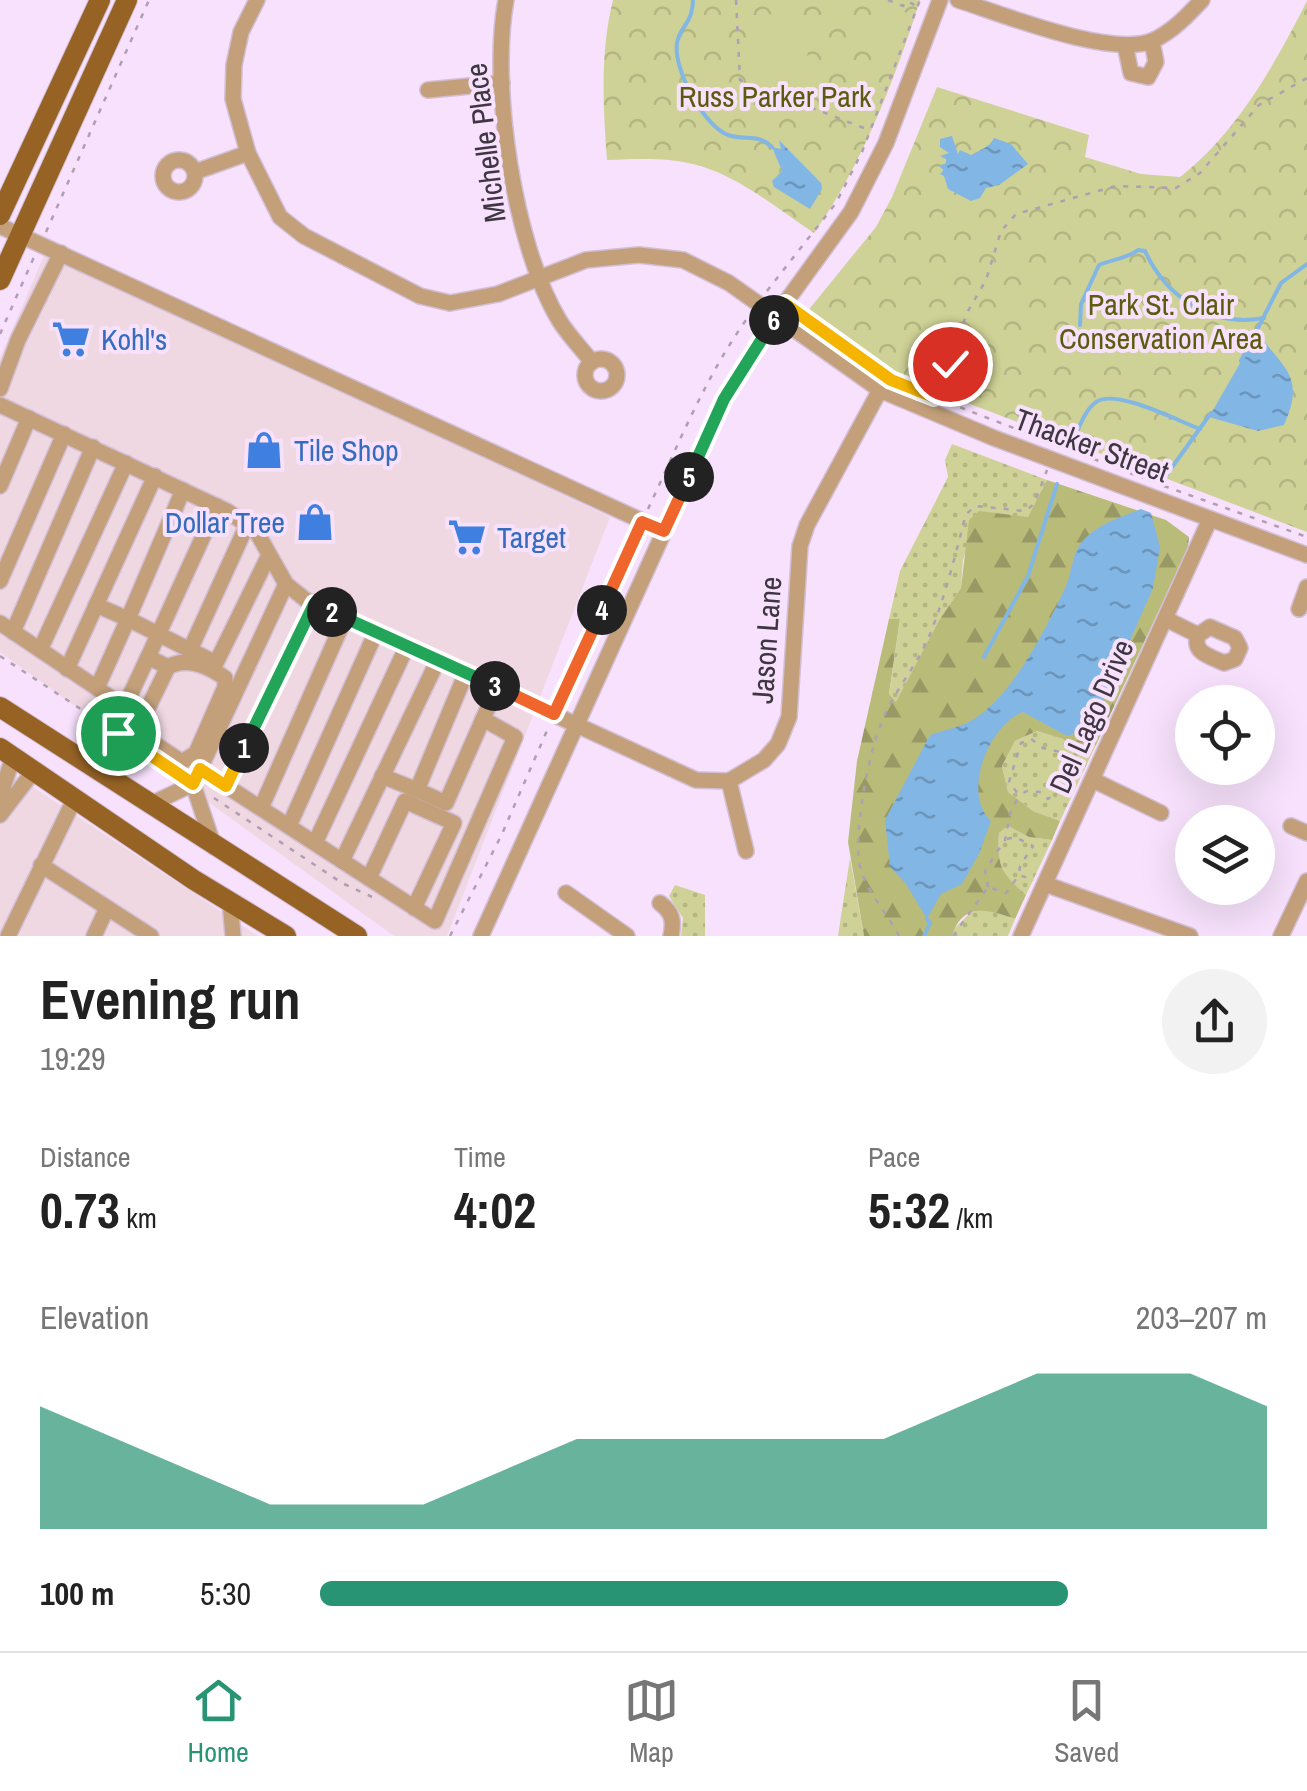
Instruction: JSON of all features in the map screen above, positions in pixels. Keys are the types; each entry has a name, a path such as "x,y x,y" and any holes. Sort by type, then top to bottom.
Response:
{"main road":[{"path":"0,215 100,0"},
{"path":"0,280 31,239 127,0"},
{"path":"0,698 27,725"},
{"path":"0,707 357,936"},
{"path":"7,752 74,800 286,936"}],"street":[{"name":"Thacker Street","path":"256,0 241,32 232,99 248,153 280,217 304,236 420,296 450,303 480,299 586,260 639,255 683,260 729,282 758,304 780,311 885,385 1050,459 1307,555"},
{"name":"Michelle Place","path":"506,0 501,26 502,83 517,208 559,319 592,362"},
{"path":"481,936 724,399 780,311 851,212 886,143 940,0"},
{"path":"958,0 1066,34 1125,46 1152,42 1176,26 1202,0"},
{"path":"1125,46 1131,73 1148,77 1156,62 1152,42"},
{"path":"428,90 502,83"},
{"path":"195,172 248,153"},
{"path":"0,226 664,531"},
{"path":"0,389 18,340 60,252"},
{"name":"Jason Lane","path":"729,781 764,760 778,744 789,717 800,546 807,525 885,385"},
{"path":"0,406 216,506 256,532 286,584 314,604 696,780 729,781 746,851"},
{"path":"0,486 29,418"},
{"path":"0,581 64,434"},
{"path":"0,440 16,447"},
{"path":"94,447 7,627 124,708 141,722 152,742 178,761 188,761 196,753 226,687 224,678 186,661 168,667 148,657"},
{"path":"40,650 126,462"},
{"path":"68,668 155,476"},
{"path":"97,688 184,490"},
{"path":"124,708 216,506"},
{"name":"Del Lago Drive","path":"1021,936 1210,518"},
{"path":"190,650 247,526"},
{"path":"216,663 270,555"},
{"path":"149,805 196,776 286,584"},
{"path":"1299,609 1307,586"},
{"path":"226,786 314,604"},
{"path":"96,605 243,676"},
{"path":"261,808 345,618"},
{"path":"1166,618 1198,634"},
{"path":"289,826 376,632"},
{"path":"315,843 406,646"},
{"path":"342,861 438,660"},
{"path":"141,722 168,667"},
{"path":"416,790 466,673"},
{"path":"382,776 446,803 497,687"},
{"path":"196,776 226,786 435,921 515,737 482,720"},
{"path":"0,797 7,752"},
{"path":"0,815 34,772"},
{"path":"196,776 214,847"},
{"path":"1093,780 1160,813"},
{"path":"8,936 74,800"},
{"path":"369,878 405,801 454,823 414,908"},
{"path":"1291,826 1307,833"},
{"path":"41,865 151,936"},
{"path":"1281,936 1307,881"},
{"path":"1045,884 1152,930 1190,936"},
{"path":"566,893 627,936"},
{"path":"230,902 233,936"},
{"path":"660,903 674,922 671,936"},
{"path":"94,936 108,908"}],"path":[{"path":"0,334 31,239 149,0"},
{"path":"736,0 740,80 870,130"},
{"path":"888,0 903,6 907,1 918,6 931,0"},
{"path":"885,385 780,311 767,291 836,203 870,130 920,0"},
{"path":"1307,78 1259,104 1200,173 1176,188 1116,186 1016,214 1002,231 986,280 968,311 934,397 1307,537"},
{"path":"450,936 502,834 642,522 721,358 758,304"},
{"path":"899,936 871,892 859,862 862,810 872,753 884,716 926,642 947,590 966,514 976,506 1025,511 1034,504 1056,442"},
{"path":"0,656 148,753"},
{"path":"953,936 988,887 984,870 1005,840 1010,814 1020,796 1026,791 1041,792 1048,800 1057,793 1065,768 1072,763 1068,754 1043,748 1031,739 1021,743 1009,782 1020,796"},
{"path":"196,776 342,882 384,903"},
{"path":"988,887 1006,893 1033,846 1015,837 1005,840"},
{"path":"1019,875 1045,884"}],"shaded area":[{"path":"45,253 610,517 447,936 394,936 0,652 0,358"},
{"path":"0,765 258,936 0,936"}],"green space":[{"name":"Russ Parker Park","path":"613,0 920,0 876,121 847,180 814,233 756,193 709,169 672,160 607,160 604,60"},
{"name":"Park St. Clair Conservation Area","path":"1307,1 1307,532 894,375 806,313 876,227 937,87 1089,135 1085,157 1141,174 1180,177 1237,119 1268,73"},
{"path":"883,3 907,13 890,53 866,42"},
{"path":"767,13 794,29 806,47 806,69 797,98 749,79 744,65"},
{"path":"952,444 1047,480 1028,518 979,512 963,560 961,588 938,622 896,703 889,695 900,620 889,619 900,571 948,477 945,460"},
{"path":"1047,480 1166,520 1189,537 1188,548 1096,745 1076,752 1063,739 1037,731 1015,741 1002,766 1008,792 1033,811 1060,821 1052,840 1029,837 1008,826 999,833 1002,868 1026,895 1015,919 978,911 963,917 952,936 864,936 848,842 857,761 889,619 900,619 889,694 896,702 938,622 961,588 969,520 979,511 1028,517"},
{"path":"1037,731 1063,739 1076,752 1096,745 1060,821 1033,811 1008,792 1002,766 1015,741"},
{"path":"1008,826 1029,837 1052,840 1026,895 1006,875 1000,862 999,833"},
{"path":"850,858 864,936 838,936"},
{"path":"675,885 705,895 705,936 681,936 683,918 669,896"},
{"path":"984,908 1015,919 1008,936 952,936 970,913"}],"water":[{"path":"952,136 958,154 960,150 971,155 994,138 1011,144 1028,164 971,201 948,189 940,174 944,170 939,166 946,159 940,156 949,153 940,147 940,139"},
{"path":"779,140 821,183 822,189 810,209 774,187 772,181 782,171 772,147 781,149"},
{"path":"1258,332 1288,373 1293,394 1284,425 1258,431 1209,417"},
{"path":"1141,509 1151,513 1160,547 1153,588 1098,714 1086,730 1067,736 1023,712 999,731 979,778 982,809 991,821 979,854 962,884 941,894 927,919 906,884 890,867 885,820 930,735 974,719 1015,677 1058,603 1081,543 1101,526"}],"waterway":[{"path":"693,0 677,43 680,67 692,95 718,129 734,137 762,140 772,147"},
{"path":"1080,325 1081,304 1099,265 1138,250 1145,251 1165,282 1193,306 1226,318 1264,318"},
{"path":"1241,361 1281,283 1307,264"},
{"path":"1072,443 1088,411 1105,399 1131,402 1200,429"},
{"path":"1165,477 1211,413"},
{"path":"984,657 1028,576 1057,484"},
{"path":"924,936 930,923 927,919"}],"place":[{"name":"Kohl's","path":"71,339"},
{"name":"Tile Shop","path":"264,450"},
{"name":"Dollar Tree","path":"315,522"},
{"name":"Target","path":"467,537"}],"route":[{"path":"118,733 193,784 200,769 226,786 314,604 554,714 642,522 664,531 724,399 785,304 891,380 934,397 950,364"}]}
